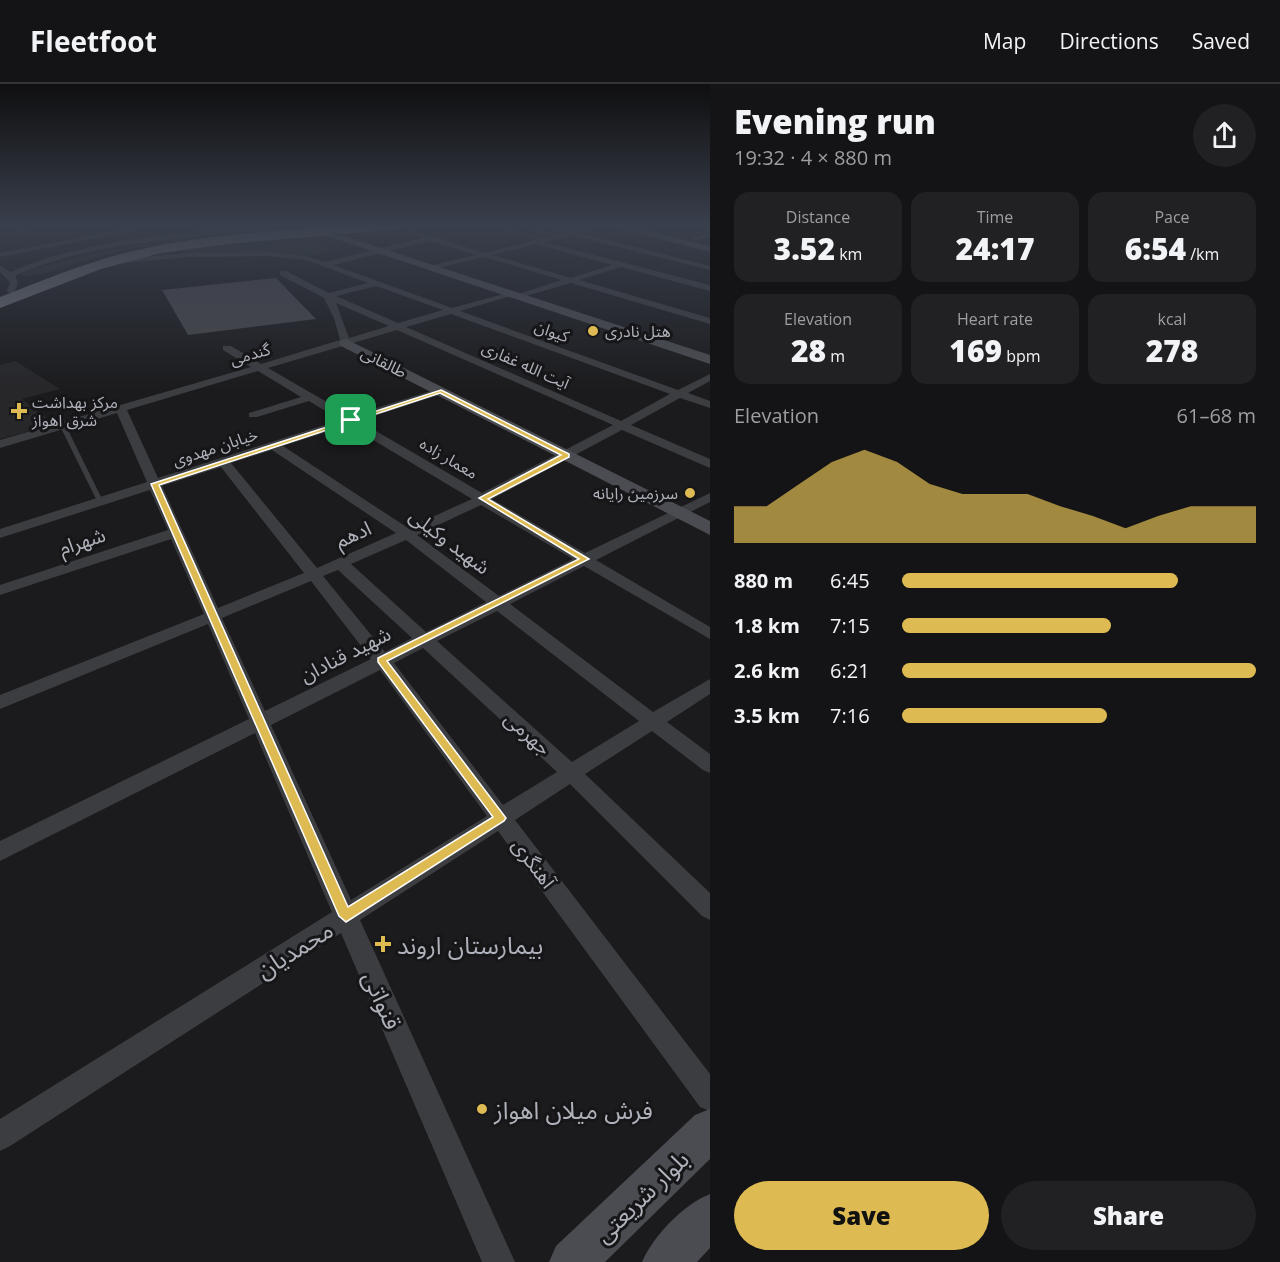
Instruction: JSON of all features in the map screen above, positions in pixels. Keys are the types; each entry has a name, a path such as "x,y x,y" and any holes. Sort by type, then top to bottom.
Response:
{"highway":[{"path":"6,293 38,280"},
{"path":"0,303 60,280"}],"main road":[{"path":"468,280 710,360"},
{"name":"طالقانی","path":"346,343 710,528"},
{"name":"بلوار شریعتی","path":"572,1262 710,1130"},
{"path":"665,1262 710,1216"}],"street":[{"path":"6,293 14,282 13,280"},
{"name":"آیت الله غفاری","path":"297,280 328,296 710,464"},
{"name":"کیوان","path":"370,280 710,405"},
{"path":"570,280 710,321"},
{"name":"گندمی","path":"0,444 453,310 570,280"},
{"path":"679,280 710,288"},
{"path":"346,343 339,318 328,296 378,283"},
{"name":"معمار زاده","path":"227,348 710,634"},
{"name":"ادهم","path":"0,702 313,575 407,534 566,455 710,377"},
{"name":"خیابان مهدوی","path":"0,534 441,391"},
{"path":"253,415 312,397"},
{"name":"قنواتی","path":"121,409 499,1262"},
{"name":"شهید وکیلی","path":"273,445 407,534 710,765"},
{"name":"آهنگری","path":"223,461 382,660 710,1097"},
{"name":"شهید قنادان","path":"0,852 710,497"},
{"name":"شهرام","path":"0,590 177,532"},
{"name":"جهرمی","path":"340,563 571,773 710,909"},
{"name":"محمدیان","path":"0,1136 710,685"}],"lane":[{"path":"63,426 100,501"}],"shaded area":[{"name":"مرکز بهداشت شرق اهواز","path":"15,361 60,389 22,399 55,424 0,439 0,365"}],"building":[{"path":"278,280 316,319 188,335 162,290"}],"place":[{"name":"هتل نادری","path":"593,331"},
{"name":"مرکز بهداشت شرق اهواز","path":"19,411"},
{"name":"سرزمین رایانه","path":"690,493"},
{"name":"بیمارستان اروند","path":"383,944"},
{"name":"فرش میلان اهواز","path":"482,1109"}],"route":[{"path":"441,391 566,455 483,498 585,559 382,660 500,818 346,916 154,484 351,420 441,391"}]}
